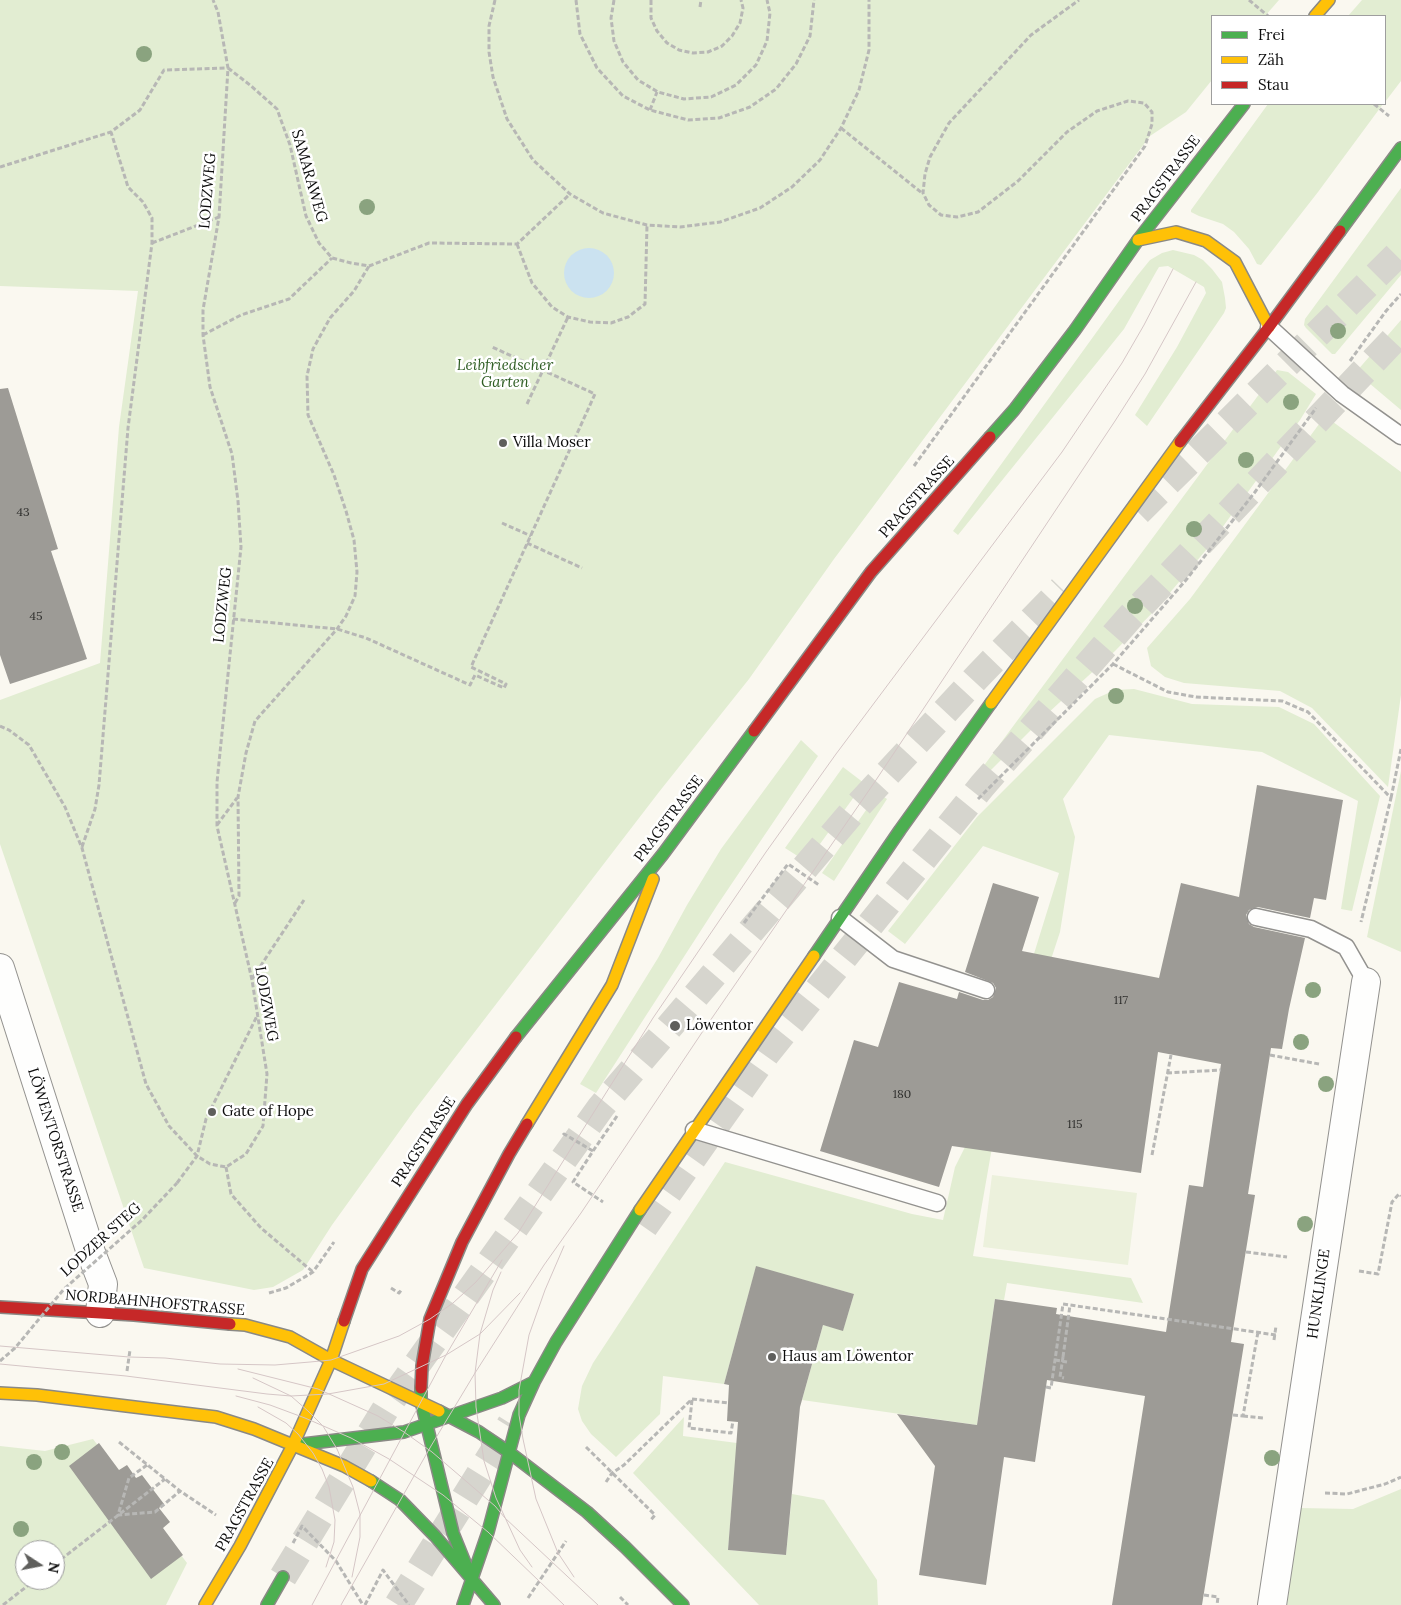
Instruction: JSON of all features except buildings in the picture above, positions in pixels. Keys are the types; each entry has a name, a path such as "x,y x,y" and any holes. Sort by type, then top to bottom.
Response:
{"main road":[{"path":"1316,15 1329,0"},
{"name":"PRAGSTRASSE","path":"205,1605 240,1546 293,1446 331,1360 362,1269 467,1104 525,1025 663,854 871,572 1014,410 1075,330 1138,240 1243,105"},
{"path":"462,1605 488,1532 519,1415 534,1382 556,1342 653,1190 900,830 1026,652 1155,475 1269,327 1401,148"},
{"path":"1138,240 1176,232 1206,241 1235,262 1269,327"},
{"path":"472,1580 453,1533 421,1401 422,1366 430,1318 449,1269 462,1242 509,1154 612,986 663,854"},
{"name":"NORDBAHNHOFSTRASSE","path":"0,1307 134,1315 245,1325 290,1337 331,1360 421,1401 479,1432 510,1453"},
{"path":"293,1446 404,1432 502,1398 534,1382"},
{"path":"0,1393 37,1395 216,1417 254,1429 344,1466 400,1500 435,1536 494,1605"},
{"path":"510,1453 586,1512 625,1547 683,1605"},
{"path":"267,1605 283,1577"}],"street":[{"name":"LÖWENTORSTRASSE","path":"0,968 90,1250 103,1284 100,1313"},
{"name":"HUNKLINGE","path":"1272,1605 1366,982"}],"lane":[{"path":"1269,327 1332,386 1401,436"},
{"path":"1256,917 1311,929 1346,946 1366,982"},
{"path":"840,918 893,959 986,990"},
{"path":"694,1130 937,1203"}],"path":[{"name":"LODZWEG","path":"213,0 218,12 228,68 219,217 203,310 203,335 210,387 232,454 238,501 240,547 217,782 217,826 252,980 267,1074 263,1126 246,1154 226,1167"},
{"path":"495,0 490,26 489,52 493,78 506,119 533,160 570,194 603,212 647,225 680,227 720,222 760,208 792,186 820,160 841,128 859,90 869,50 869,0"},
{"path":"576,0 580,34 597,68 623,96 650,110 688,120 719,118 750,107 776,89 796,64 810,36 814,0"},
{"path":"614,0 611,18 614,41 623,62 638,80 658,92 684,99 711,97 736,85 756,66 767,41 770,13 767,0"},
{"path":"651,0 651,18 657,31 666,43 680,50 693,53 708,52 722,46 732,36 740,23 743,8 742,0"},
{"path":"700,7 702,0"},
{"path":"911,470 1145,146 1152,124 1152,112 1144,103 1128,101 1097,111 1067,132 1018,180 978,212 957,217 941,215 928,205 923,193 925,174 930,157 949,123 1031,35 1079,0"},
{"path":"1249,0 1267,15"},
{"path":"0,167 111,132 140,110 164,70 228,68"},
{"name":"SAMARAWEG","path":"228,68 277,109 290,145 306,216 319,243 332,258"},
{"path":"650,110 658,92"},
{"path":"841,128 923,193"},
{"path":"82,848 95,809 99,785 128,428 152,244 152,218 142,202 128,187 111,132"},
{"path":"203,335 241,315 289,299 332,258 369,266 429,243 517,244 570,194"},
{"path":"152,244 219,217"},
{"path":"517,244 532,283 552,307 568,317 590,322 611,323 628,317 645,304 647,225"},
{"path":"234,903 239,896 238,797 246,753 255,721 336,630 346,616 355,596 354,540 334,475 308,415 307,376 313,349 330,318 354,291 369,266"},
{"path":"978,799 1113,664 1186,580 1254,492 1386,311 1401,294"},
{"path":"527,404 568,317"},
{"path":"234,618 336,630 366,638 470,685 475,674 504,688 506,684 471,667 595,394 492,347"},
{"path":"502,523 531,536"},
{"path":"527,543 582,568"},
{"path":"1113,664 1168,692 1196,697 1282,701 1308,712 1391,798"},
{"path":"0,726 9,730 29,745 65,807 82,848 146,1084 169,1126 197,1156 210,1164 226,1167 231,1194 261,1228 314,1272"},
{"path":"1360,923 1391,798 1401,749"},
{"path":"217,826 238,797"},
{"path":"744,923 788,864 822,886"},
{"path":"252,980 304,900"},
{"path":"197,1156 206,1119 258,1013"},
{"path":"1152,1156 1170,1055"},
{"path":"1270,1055 1322,1064"},
{"path":"1167,1073 1220,1070"},
{"path":"593,1151 617,1116"},
{"name":"LODZER STEG","path":"0,1361 15,1348 64,1289 142,1220 177,1183 197,1156"},
{"path":"1323,1267 1378,1274 1392,1202 1400,1193"},
{"path":"261,1296 286,1288 314,1272 339,1234"},
{"path":"1246,1252 1287,1257"},
{"path":"1046,1387 1051,1388 1063,1304 1312,1340"},
{"path":"1064,1378 1060,1377 1070,1305"},
{"path":"134,1315 116,1440 180,1491 219,1517"},
{"path":"1243,1416 1258,1332"},
{"path":"1055,1360 1067,1362"},
{"path":"692,1399 728,1403"},
{"path":"692,1399 689,1428 731,1433 733,1421"},
{"path":"612,1473 624,1465 692,1399"},
{"path":"1233,1415 1264,1418"},
{"path":"586,1447 655,1515"},
{"path":"118,1515 129,1478 147,1465"},
{"path":"1289,1491 1347,1494 1385,1484 1401,1477"},
{"path":"65,1556 164,1479"},
{"path":"118,1515 155,1512 180,1491"},
{"path":"364,1605 383,1570 409,1605"},
{"path":"3,1605 22,1590"},
{"path":"1204,1595 1218,1597 1217,1605"},
{"path":"620,1597 628,1605"}],"green space":[{"name":"Leibfriedscher Garten","path":"0,0 1279,0 1266,15 1211,15 1211,81 1186,112 1150,136 834,559 749,679 659,792 414,1111 332,1225 303,1270 273,1287 254,1290 144,1268 0,844 0,700 100,663 119,427 138,291 0,286"},
{"path":"1362,0 1401,0 1401,81 1386,101 1386,15 1349,15"},
{"path":"1267,105 1382,105 1261,265 1257,264 1249,249 1234,232 1223,224 1199,216 1191,212"},
{"path":"1401,188 1401,275 1335,354 1332,354 1306,328 1304,325 1305,319"},
{"path":"1173,250 1194,255 1203,260 1212,269 1222,282 1226,308 1147,426 1135,415 1177,347 1206,293 1204,287 1168,266 1159,267 1124,329 958,535 953,531 1137,276 1150,260 1162,253"},
{"path":"1401,320 1401,410 1356,372"},
{"path":"1277,370 1288,372 1316,394 1300,420 1206,550 1157,608 1115,651 1046,715 990,771 978,781 974,779"},
{"path":"1325,416 1401,472 1401,695 1388,787 1312,708 1280,691 1184,683 1165,677 1151,666 1147,648 1190,599"},
{"path":"1134,689 1192,704 1279,707 1314,724 1380,796 1352,911 1341,909 1358,801 1262,752 1109,735 1063,799 1075,837 1060,932 1033,1014 1004,1079 973,1256 1131,1278 1143,1303 1007,1283 1004,1300 995,1299 977,1425 802,1400 823,1325 843,1330 854,1294 756,1267 724,1384 663,1376 660,1414 616,1457 591,1434 582,1421 578,1409 582,1386 593,1363 725,1162 912,1214 943,1220 955,1167 989,1099 1059,873 983,846 905,944 888,931 977,817 1095,699 1115,690"},
{"path":"801,740 818,756 718,904 596,1093 580,1084 658,958 721,849"},
{"path":"843,767 864,783 807,862 785,848"},
{"path":"1401,771 1401,952 1367,937"},
{"path":"878,793 887,799 834,881 822,873"},
{"path":"992,1175 1137,1193 1128,1265 983,1247"},
{"path":"684,1417 683,1436 737,1443 728,1550 786,1555 792,1494 824,1500 877,1580 878,1605 759,1605 633,1473"},
{"path":"93,1439 187,1563 166,1605 0,1605 0,1446 45,1451"},
{"path":"1401,1489 1401,1605 1287,1605 1300,1508 1353,1509"}],"water":[{"path":"584,248 594,248 607,255 614,268 614,278 607,291 594,298 584,298 575,294 568,287 564,278 564,268 568,259 575,252"}],"tunnel":[{"path":"1138,512 1401,251"},
{"path":"644,1227 766,1054 982,786 1130,617 1401,332"},
{"path":"283,1577 388,1405 601,1107 854,810 978,676 1062,589"},
{"path":"398,1605 511,1424"}],"tram line":[{"path":"0,1346 220,1364 275,1365 331,1360 399,1336 430,1319 453,1303 476,1282 518,1233 653,1018 766,852 836,754 1062,452 1122,363 1173,269"},
{"path":"341,1605 431,1446 544,1265 874,783 1115,421 1145,374 1196,282"},
{"path":"564,1246 545,1290 529,1335 519,1390 519,1415 536,1499 558,1553 574,1577"},
{"path":"312,1605 446,1355 502,1260"},
{"path":"501,1272 493,1290 480,1334 475,1373 476,1407 484,1461 496,1498 520,1550 532,1567"},
{"path":"0,1364 126,1376 267,1394 291,1396 328,1394 384,1384 446,1355 480,1334 520,1293"},
{"path":"238,1369 318,1389 378,1416 404,1432 432,1452 495,1506 505,1518 598,1605"},
{"path":"253,1378 291,1396 323,1426 337,1449 353,1487 360,1514 360,1537 352,1577"},
{"path":"236,1396 270,1405 305,1418 351,1438 389,1459 443,1495 488,1532 564,1605"},
{"path":"258,1407 286,1423 298,1434 313,1453 322,1469 329,1487 335,1520 334,1542 326,1567"}],"traffic: fast":[{"path":"990,437 1014,410 1075,330 1138,240 1243,105"},
{"path":"1340,231 1401,148"},
{"path":"814,956 900,830 991,703"},
{"path":"516,1037 663,854 754,731"},
{"path":"463,1605 488,1532 519,1415 534,1382 556,1342 640,1210"},
{"path":"295,1445 404,1432 502,1398 534,1382"},
{"path":"421,1388 421,1401 453,1533 472,1580"},
{"path":"439,1411 479,1432 510,1453 587,1512 683,1605"},
{"path":"371,1481 400,1500 435,1536 494,1605"},
{"path":"267,1605 283,1577"}],"traffic: slow":[{"path":"1316,15 1329,0"},
{"path":"1138,240 1176,232 1206,241 1235,262 1269,327"},
{"path":"991,703 1180,442"},
{"path":"527,1124 612,985 653,879"},
{"path":"640,1210 814,956"},
{"path":"205,1605 240,1546 293,1445 331,1360 344,1321"},
{"path":"230,1324 245,1325 290,1337 331,1360 439,1411"},
{"path":"0,1393 37,1395 216,1417 254,1429 344,1466 371,1481"}],"traffic: jam":[{"path":"1180,442 1340,231"},
{"path":"754,731 871,572 990,437"},
{"path":"344,1321 362,1269 467,1104 516,1037"},
{"path":"421,1388 422,1366 430,1319 462,1242 527,1124"},
{"path":"0,1307 134,1315 230,1324"}],"place":[{"name":"Villa Moser","path":"503,443"},
{"name":"Löwentor","path":"675,1026"},
{"name":"Gate of Hope","path":"212,1112"},
{"name":"Haus am Löwentor","path":"772,1357"}]}
